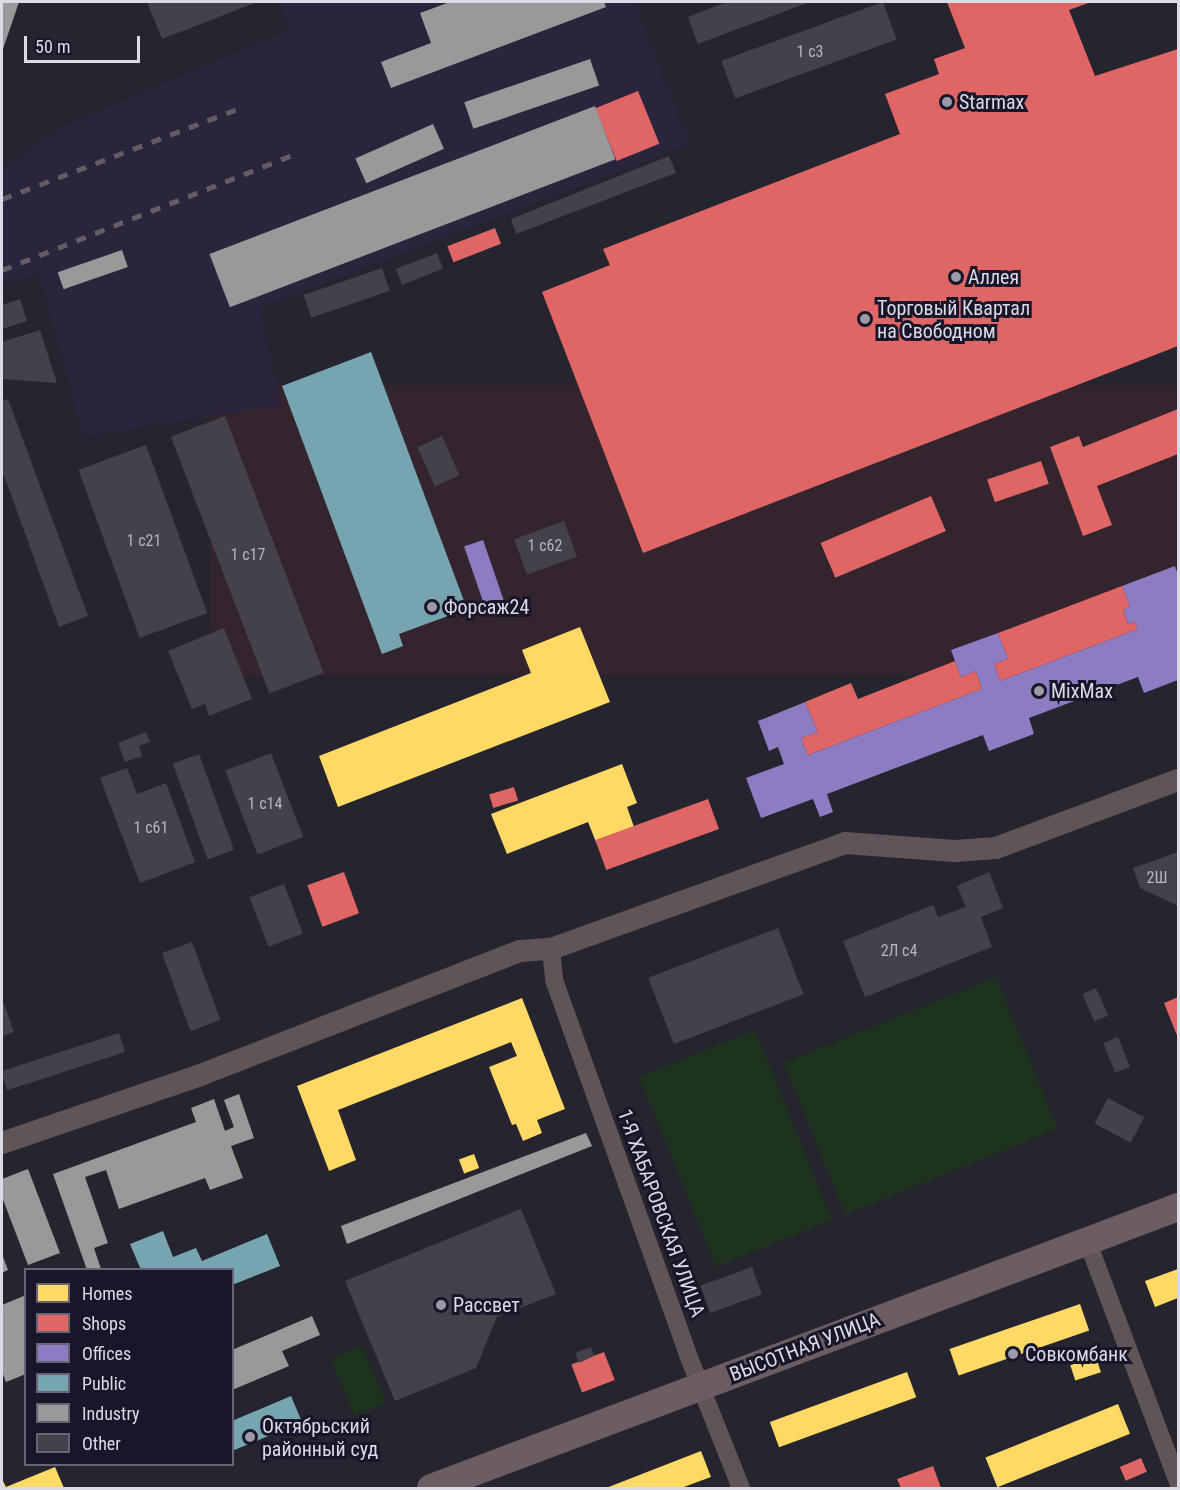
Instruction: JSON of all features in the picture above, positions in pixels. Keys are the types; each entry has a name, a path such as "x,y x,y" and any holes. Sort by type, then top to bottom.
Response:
{"main road":[{"name":"ВЫСОТНАЯ УЛИЦА","path":"431,1488 1179,1207"}],"street":[{"path":"2,1143 252,1054 520,951 551,949 845,843 956,851 996,848 1179,780"},
{"name":"1-Я ХАБАРОВСКАЯ УЛИЦА","path":"551,949 554,980 701,1386 741,1488"},
{"path":"1087,1240 1179,1482"}],"shaded area":[{"path":"280,2 634,2 691,144 259,308 281,405 84,437 39,273 2,286 2,170 53,131 289,30"},
{"path":"210,385 1178,385 1178,675 210,675"}],"green space":[{"path":"996,977 1057,1129 845,1215 784,1063"},
{"path":"755,1030 832,1220 716,1267 639,1077"},
{"path":"362,1346 386,1403 355,1416 331,1359"}],"building: Homes":[{"path":"580,627 610,702 338,807 319,756 531,673 522,650"},
{"path":"622,764 637,803 627,807 634,827 596,842 588,822 507,854 491,814"},
{"path":"522,998 565,1109 537,1120 542,1133 523,1141 516,1124 512,1125 489,1067 517,1056 511,1042 338,1110 356,1160 329,1171 297,1086"},
{"path":"474,1154 479,1168 464,1174 459,1159"},
{"path":"1178,1269 1178,1298 1155,1307 1145,1281"},
{"path":"1080,1304 1089,1330 959,1375 950,1349"},
{"path":"1096,1357 1101,1372 1075,1381 1070,1365"},
{"path":"907,1372 916,1397 779,1447 770,1422"},
{"path":"1118,1404 1130,1434 997,1487 985,1458"},
{"path":"701,1451 711,1477 681,1488 606,1488"},
{"path":"55,1467 64,1488 2,1488 3,1481 6,1487"}],"building: Shops":[{"name":"Торговый Квартал на Свободном","path":"947,2 1091,2 1069,10 1095,76 1178,49 1178,346 643,553 542,292 610,265 603,249 900,134 885,94 939,74 934,59 965,48"},
{"path":"638,91 659,144 617,161 595,108"},
{"path":"495,228 501,244 453,262 447,246"},
{"path":"1178,409 1178,454 1097,486 1112,525 1083,536 1050,447 1079,436 1083,447"},
{"path":"1041,461 1049,484 995,502 987,480"},
{"path":"931,496 946,531 835,578 821,543"},
{"path":"1122,586 1130,607 1123,610 1128,624 1135,622 1138,629 1000,681 994,664 1008,659 998,633"},
{"path":"955,661 961,677 976,671 982,689 808,755 801,738 818,732 805,702 851,683 858,699"},
{"path":"514,787 518,800 493,808 489,795"},
{"path":"708,799 719,829 606,870 595,840"},
{"path":"344,872 359,913 322,927 307,885"},
{"path":"1178,997 1178,1038 1164,1003"},
{"path":"604,1352 615,1380 582,1393 571,1365"},
{"path":"1141,1458 1147,1472 1126,1481 1120,1467"},
{"path":"933,1466 941,1488 901,1488 897,1479"}],"building: Offices":[{"path":"483,540 507,610 488,616 464,547"},
{"name":"MixMax","path":"1175,566 1178,576 1178,680 1144,693 1138,677 1029,718 1034,734 989,751 983,735 827,794 833,812 820,817 813,799 761,818 746,778 784,764 778,747 769,751 758,721 805,702 818,732 801,738 808,755 982,689 976,671 961,677 951,650 998,633 1008,659 994,664 1000,681 1138,629 1135,622 1128,624 1123,610 1130,607 1122,586"}],"building: Public":[{"path":"371,352 467,609 399,634 403,646 382,654 282,386"},
{"path":"163,1231 173,1257 196,1248 202,1261 267,1234 280,1266 234,1284 234,1268 140,1268 130,1244"},
{"name":"Октябрьский районный суд","path":"291,1396 302,1422 234,1450 234,1420"}],"building: Industry":[{"path":"2,2 19,2 2,52"},
{"path":"450,2 604,2 606,7 391,88 381,62 431,43 420,13"},
{"path":"590,59 599,85 473,129 464,102"},
{"path":"595,106 615,159 230,307 209,254"},
{"path":"433,124 444,149 366,183 355,159"},
{"path":"122,250 128,267 64,289 58,272"},
{"path":"239,1094 254,1138 231,1146 243,1178 210,1190 205,1178 119,1209 106,1170 85,1177 108,1243 94,1248 101,1268 86,1268 53,1174 196,1122 191,1108 214,1099 225,1131 234,1127 224,1100"},
{"path":"586,1133 592,1146 347,1244 341,1226"},
{"path":"28,1169 60,1253 28,1265 2,1197 2,1179"},
{"path":"2,1254 8,1270 2,1273"},
{"path":"24,1296 24,1375 6,1382 2,1372 2,1305"},
{"path":"312,1316 320,1335 282,1351 289,1366 234,1389 234,1349"}],"building: Other":[{"path":"147,2 257,2 162,39"},
{"path":"727,2 810,2 698,44 688,17"},
{"path":"883,2 897,40 735,98 721,61"},
{"path":"669,156 676,173 516,234 511,219"},
{"path":"437,253 443,269 402,285 396,269"},
{"path":"382,268 390,291 311,318 304,295"},
{"path":"20,299 27,321 2,329 2,305"},
{"path":"40,330 57,383 2,379 2,342"},
{"path":"8,399 88,616 59,627 2,470 2,401"},
{"path":"225,416 324,673 269,694 171,437"},
{"path":"442,436 459,475 435,486 417,447"},
{"path":"146,445 207,613 140,638 78,470"},
{"path":"564,521 577,557 527,575 514,539"},
{"path":"224,628 252,699 209,716 205,704 192,709 168,651"},
{"path":"146,732 150,742 139,746 142,756 125,762 118,743"},
{"path":"271,753 303,837 258,855 225,771"},
{"path":"199,754 234,850 208,859 173,764"},
{"path":"127,768 137,794 166,783 195,862 140,883 100,778"},
{"path":"1178,852 1178,906 1140,888 1133,868"},
{"path":"989,872 1003,908 981,917 992,947 865,997 843,941 933,905 938,917 966,907 957,886"},
{"path":"284,884 303,933 268,947 249,897"},
{"path":"778,928 803,994 674,1044 648,978"},
{"path":"192,942 220,1020 190,1031 162,953"},
{"path":"1096,988 1108,1015 1094,1022 1082,994"},
{"path":"2,998 14,1032 2,1036"},
{"path":"119,1033 125,1052 7,1090 2,1071"},
{"path":"1118,1037 1130,1067 1115,1073 1103,1043"},
{"path":"1108,1098 1144,1117 1131,1143 1094,1124"},
{"name":"Рассвет","path":"521,1209 556,1294 497,1317 476,1368 395,1401 345,1281"},
{"path":"752,1267 762,1294 710,1313 700,1286"},
{"path":"591,1347 594,1356 579,1363 575,1353"}],"railway":[{"path":"2,199 243,107"},
{"path":"2,270 293,155"}],"place":[{"name":"Starmax","path":"947,102"},
{"name":"Аллея","path":"956,277"},
{"name":"Торговый Квартал на Свободном","path":"865,319"},
{"name":"Форсаж24","path":"432,607"},
{"name":"MixMax","path":"1039,691"},
{"name":"Рассвет","path":"441,1305"},
{"name":"Совкомбанк","path":"1013,1354"},
{"name":"Октябрьский районный суд","path":"250,1437"}]}
